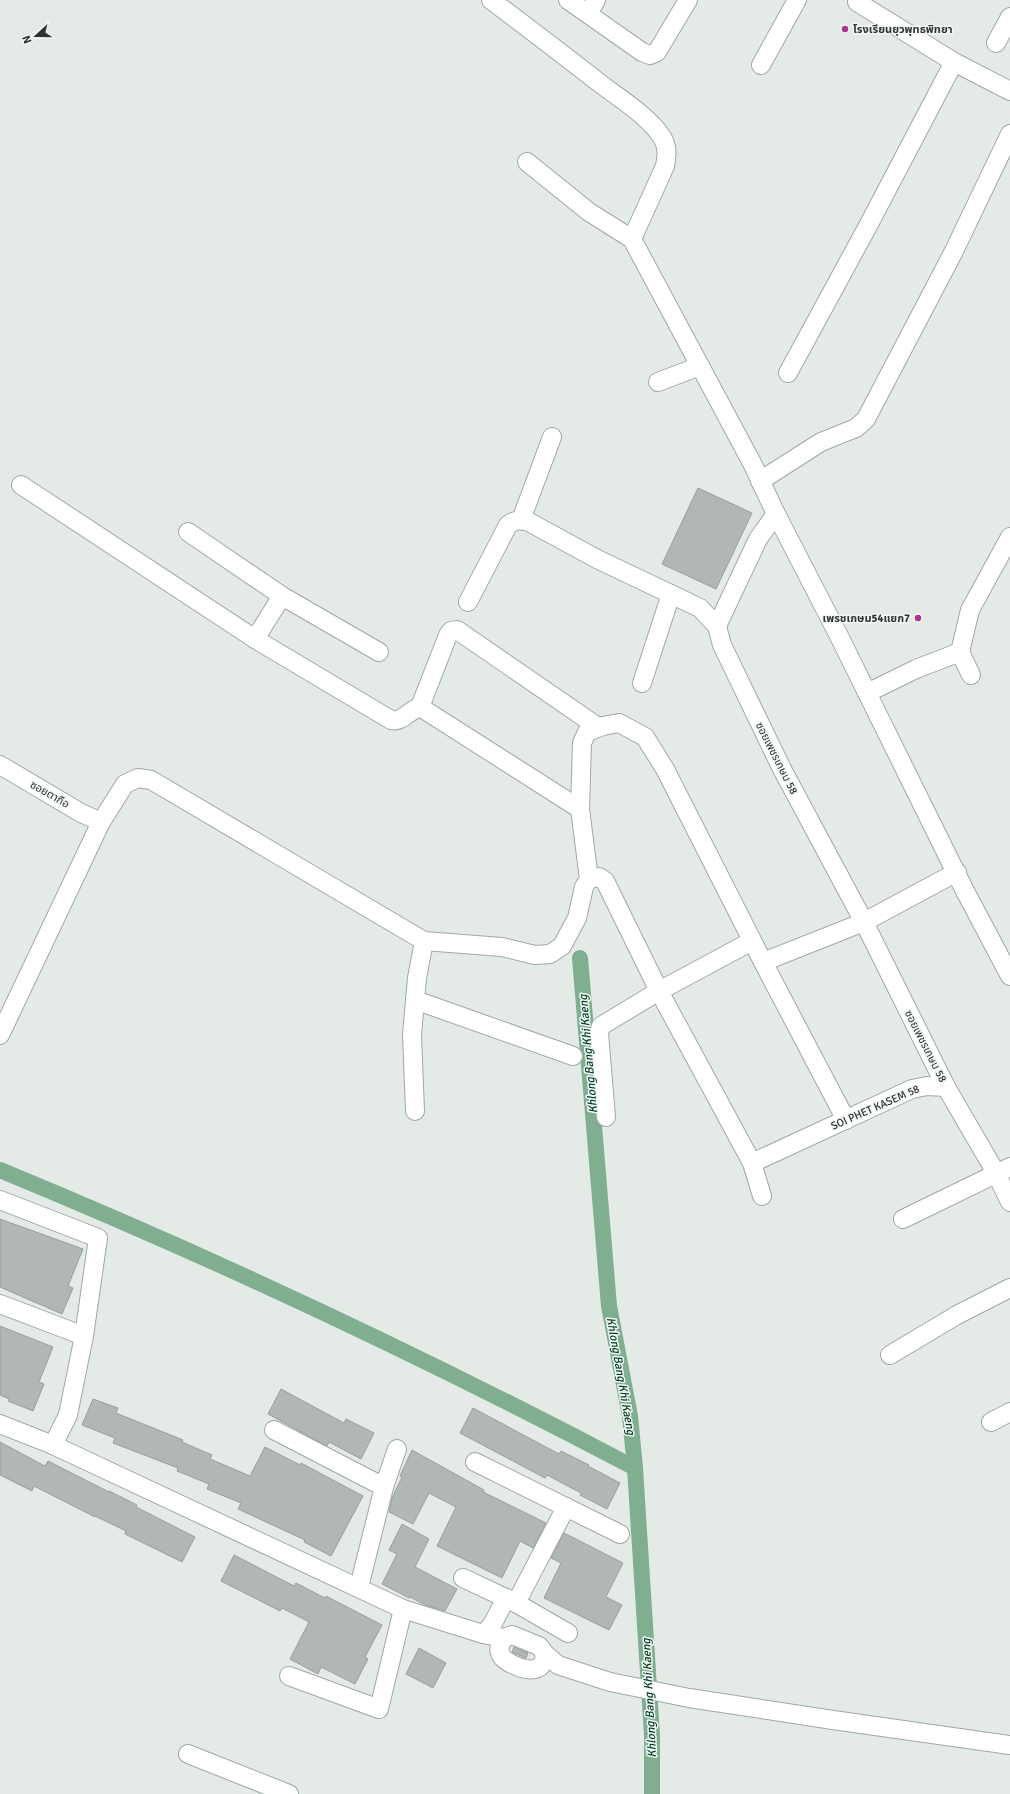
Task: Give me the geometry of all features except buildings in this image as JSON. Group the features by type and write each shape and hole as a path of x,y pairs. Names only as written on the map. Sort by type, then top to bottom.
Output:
{"street":[{"path":"491,0 632,108 656,129 662,138 666,145 667,155 665,166 632,239"},
{"path":"568,0 592,7 642,52 650,55 657,52 688,0"},
{"path":"761,65 797,0"},
{"path":"857,2 954,62 1010,91"},
{"path":"996,44 1010,16"},
{"path":"788,372 869,224 954,62"},
{"path":"760,481 821,442 856,428 866,419 954,251 1010,134"},
{"path":"527,162 589,212 632,239 752,463 776,514 957,872 964,889 1010,976"},
{"path":"658,382 700,366"},
{"path":"468,602 508,525 514,521 521,520 552,437"},
{"path":"21,485 255,639 391,720 396,721 413,709 420,707 580,809"},
{"path":"717,626 758,539 776,514"},
{"name":"ซอยเพชรเกษม 58","path":"521,520 529,522 597,559 700,608 717,626 722,645 782,769 864,922 946,1087"},
{"path":"188,532 282,596 378,652"},
{"path":"971,675 960,652 970,610 1010,537"},
{"path":"642,683 671,594"},
{"path":"255,639 282,596"},
{"path":"420,707 448,635 451,631 456,630 598,727"},
{"path":"867,693 916,669 960,652"},
{"path":"0,1035 101,822 125,784 138,778 151,780 424,940 502,947 535,955 550,954 562,946 577,918 584,887 589,879 580,809 582,742 587,732 598,727 619,723 645,737 665,769 762,962 846,1120"},
{"name":"ซอยตากือ","path":"0,765 81,813 101,822"},
{"path":"762,962 864,922 957,872"},
{"path":"589,879 599,877 605,881 659,992 752,1163 762,1196"},
{"path":"415,1111 412,1035 417,978 424,940"},
{"path":"606,1117 599,1033 601,1026 752,941"},
{"path":"416,1000 573,1056"},
{"name":"SOI PHET KASEM 58","path":"752,1163 912,1089 927,1086 946,1087"},
{"path":"946,1087 1003,1170 1010,1202"},
{"path":"903,1219 1003,1170"},
{"path":"0,1200 98,1238 84,1336 68,1415 53,1445"},
{"path":"890,1355 957,1315 1010,1288"},
{"path":"0,1304 84,1336"},
{"path":"991,1422 1010,1412"},
{"path":"0,1424 53,1445 359,1587 403,1609 494,1640 508,1636 517,1636 539,1646 541,1661"},
{"path":"274,1430 384,1487"},
{"path":"359,1587 384,1487 397,1449"},
{"path":"475,1462 620,1534"},
{"path":"541,1661 530,1670 507,1661 501,1655 494,1640 492,1625 511,1600 566,1507"},
{"path":"463,1578 511,1600 568,1633"},
{"path":"288,1676 379,1709 403,1609"},
{"path":"541,1661 610,1682 689,1698 1010,1745"},
{"path":"188,1754 289,1794"}],"waterway":[{"name":"Khlong Bang Khi Kaeng","path":"580,958 609,1306 630,1416 635,1468 652,1735 652,1794"},
{"path":"0,1170 161,1239 400,1349 635,1468"}],"place":[{"name":"โรงเรียนยุวพุทธพิทยา","path":"845,29"},
{"name":"เพรชเกษม54แยก7","path":"918,618"}]}
